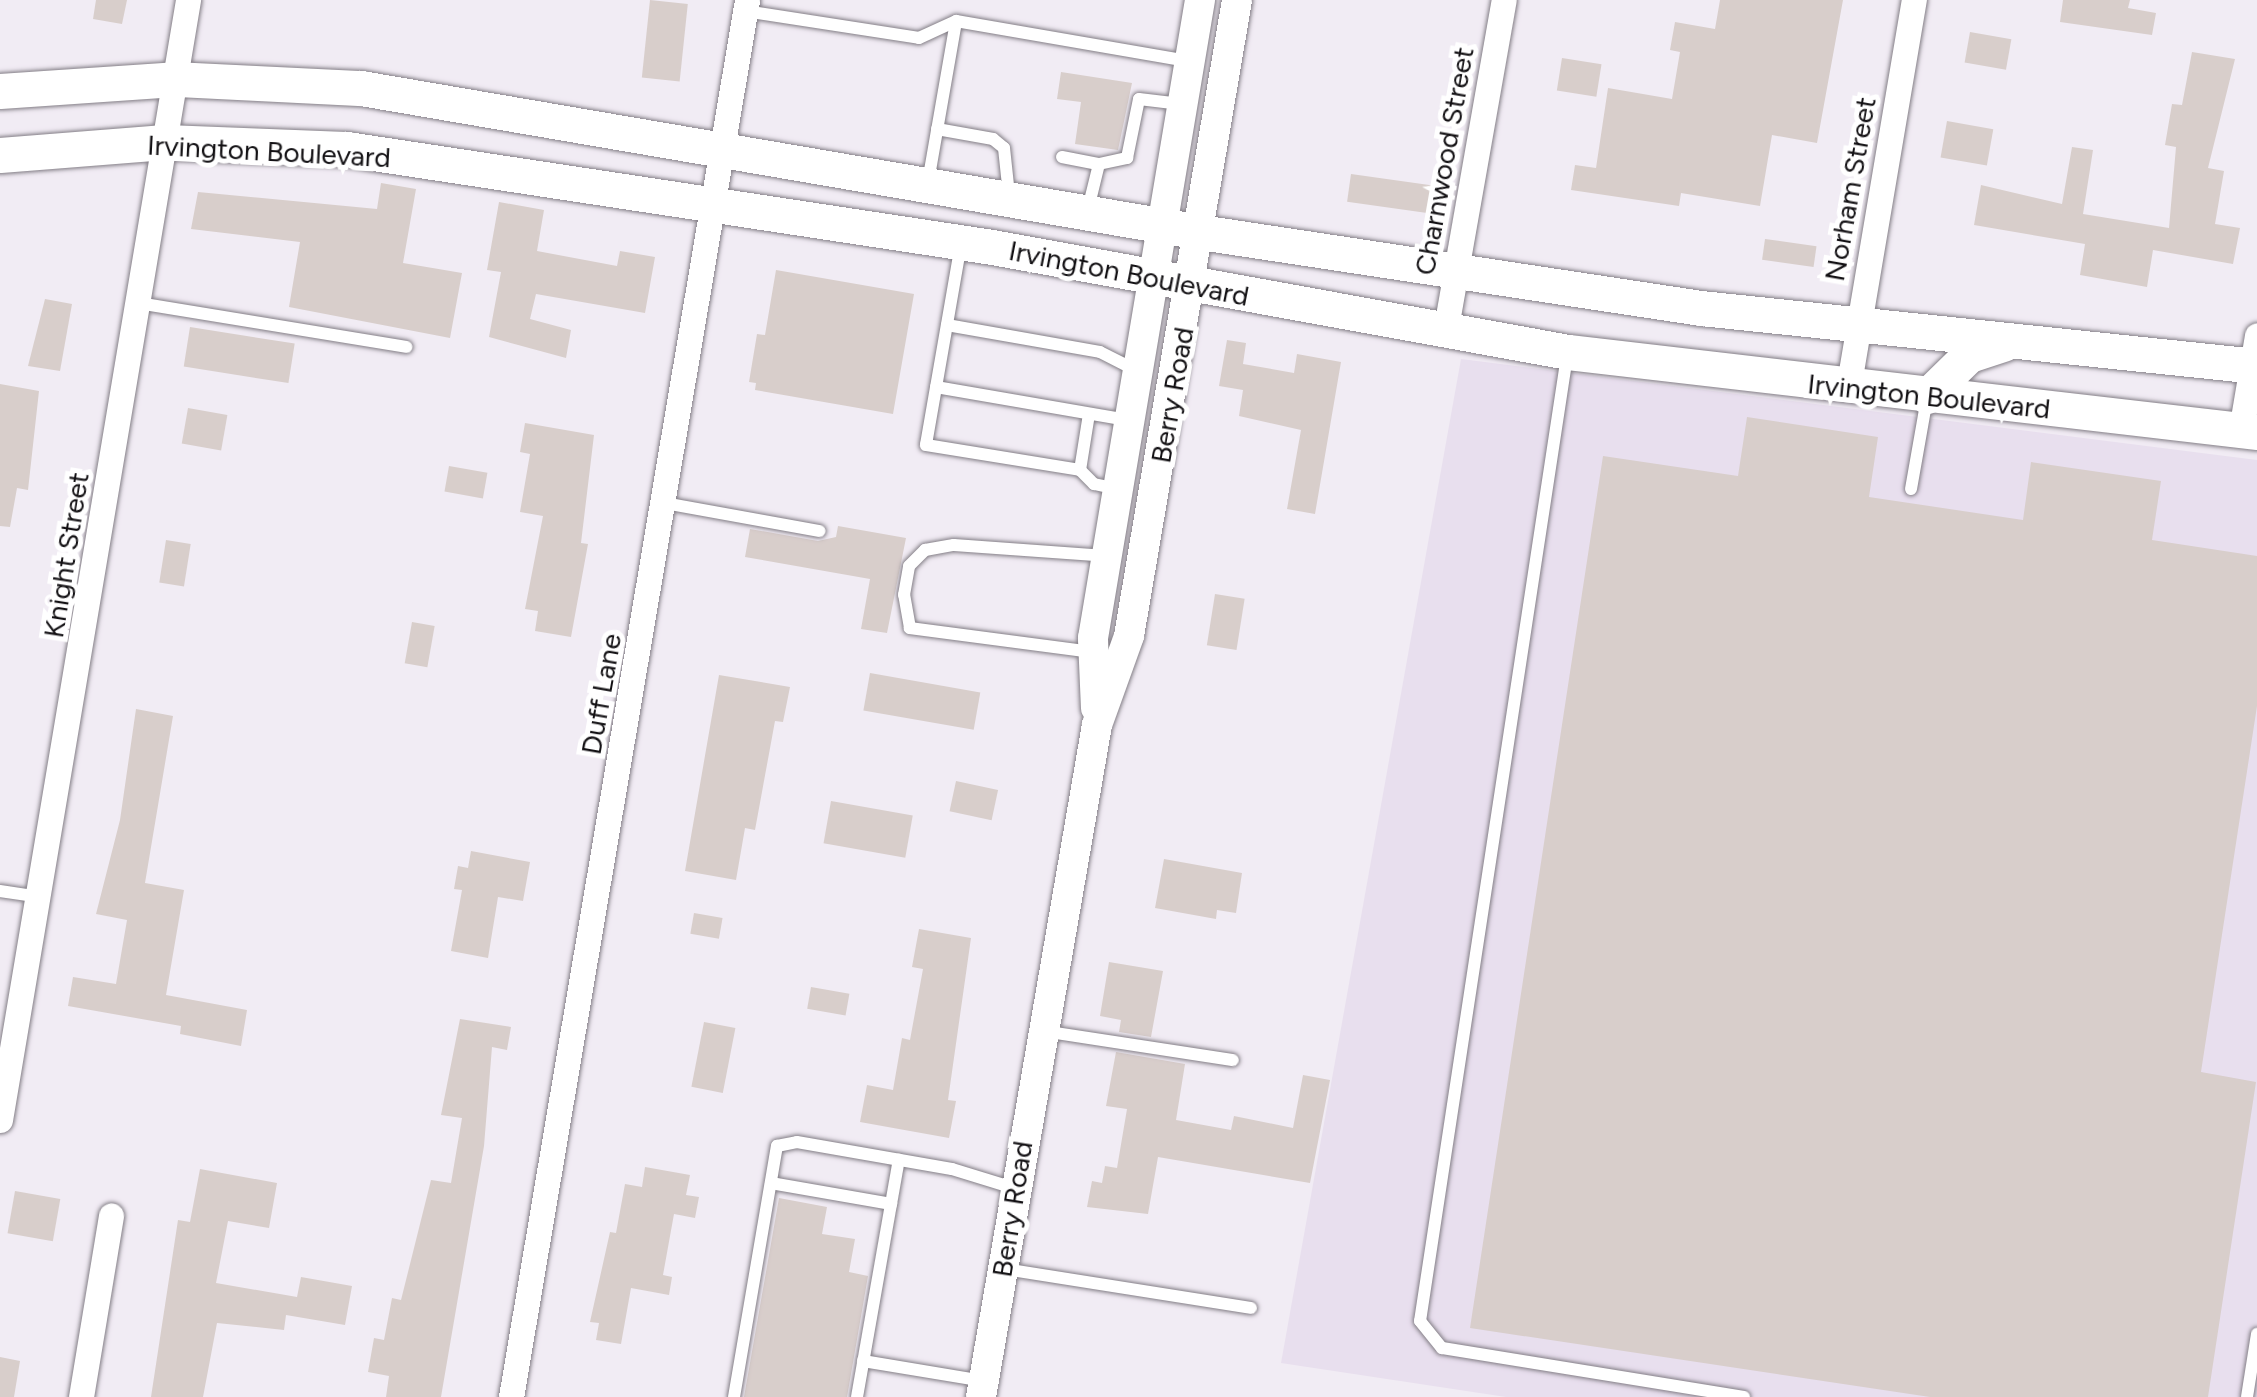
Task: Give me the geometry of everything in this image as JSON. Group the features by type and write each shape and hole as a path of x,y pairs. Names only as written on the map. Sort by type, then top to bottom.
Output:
{"main road":[{"name":"Irvington Boulevard","path":"0,92 174,79 360,88 928,182 1158,225 1454,271 1856,327 2255,356"},
{"name":"Irvington Boulevard","path":"0,155 164,142 346,149 962,242 1445,333 1568,352 1848,389 2249,431"},
{"path":"1928,396 1969,355 2014,341"}],"street":[{"name":"Knight Street","path":"0,1120 188,0"},
{"name":"Berry Road","path":"1097,725 1094,653 1106,556 1158,225 1200,0"},
{"name":"Berry Road","path":"982,1389 1040,1030 1097,725 1129,636 1192,285 1237,0"},
{"name":"Charnwood Street","path":"1445,333 1504,0"},
{"name":"Norham Street","path":"1848,389 1914,0"},
{"name":"Duff Lane","path":"512,1397 746,6"},
{"path":"2249,431 2255,356"},
{"path":"81,1397 111,1215"}],"lane":[{"path":"746,6 920,38 956,21 1188,60"},
{"path":"928,182 956,21"},
{"path":"1062,157 1099,164 1127,158 1139,99 1181,104"},
{"path":"937,129 992,139 1004,148 1009,198"},
{"path":"1088,212 1099,164"},
{"path":"962,242 926,444 1080,470 1094,484 1117,489"},
{"path":"138,303 406,347"},
{"path":"947,325 1100,352 1135,370"},
{"path":"1568,352 1420,1322 1442,1348 1744,1397"},
{"path":"936,387 1128,420"},
{"path":"1912,489 1928,396"},
{"path":"1080,470 1090,414"},
{"path":"664,503 820,531"},
{"path":"1094,653 910,628 904,595 909,566 925,550 954,545 1106,556"},
{"path":"0,890 40,897"},
{"path":"1040,1030 1233,1060"},
{"path":"734,1397 777,1146 797,1142 899,1160 1017,1189"},
{"path":"857,1397 899,1160"},
{"path":"771,1183 891,1204"},
{"path":"1003,1268 1251,1308"},
{"path":"2247,1397 2257,1334"},
{"path":"863,1361 982,1389"}],"shaded area":[{"path":"1461,359 2257,460 2257,1397 1506,1397 1281,1363"}],"building":[{"path":"96,0 127,0 122,24 93,19"},
{"path":"650,0 688,4 680,82 642,78"},
{"path":"1720,0 1843,0 1817,143 1772,135 1760,206 1681,193 1679,206 1571,190 1575,165 1596,168 1608,88 1672,99 1680,52 1670,50 1675,22 1715,29"},
{"path":"2063,0 2130,0 2128,8 2156,13 2152,35 2060,22"},
{"path":"1970,32 2011,39 2006,70 1965,63"},
{"path":"2192,52 2235,59 2208,168 2224,171 2215,224 2240,228 2233,264 2153,250 2147,287 2080,275 2085,244 1974,225 1981,185 2062,204 2072,147 2093,150 2083,214 2169,228 2176,147 2165,145 2172,104 2182,105"},
{"path":"1562,58 1602,64 1596,97 1557,91"},
{"path":"1061,72 1132,83 1118,150 1075,144 1081,102 1057,99"},
{"path":"1947,121 1993,129 1987,166 1941,157"},
{"path":"1351,174 1447,187 1443,215 1347,202"},
{"path":"381,183 416,189 403,263 462,273 450,338 289,307 300,242 191,229 198,192 377,209"},
{"path":"499,202 544,210 537,251 617,266 620,251 655,257 645,313 536,294 530,319 571,330 566,358 489,337 501,272 487,270"},
{"path":"1765,239 1816,246 1814,267 1762,260"},
{"path":"776,270 914,294 893,414 755,390 756,383 749,382 757,334 765,335"},
{"path":"45,299 72,304 60,371 28,366"},
{"path":"190,327 295,344 288,383 184,367"},
{"path":"1227,340 1246,343 1243,364 1294,373 1297,354 1341,362 1315,514 1287,509 1301,430 1239,416 1243,390 1219,386"},
{"path":"0,384 39,391 28,490 17,488 10,527 0,526"},
{"path":"188,408 227,415 221,450 182,443"},
{"path":"1747,417 1878,437 1869,497 2023,520 2031,462 2161,481 2152,540 2257,556 2257,706 2201,1072 2256,1082 2208,1397 1930,1397 1470,1328 1603,456 1738,476"},
{"path":"525,423 594,435 581,543 588,544 571,637 535,631 538,611 525,609 543,516 520,512 530,454 520,452"},
{"path":"449,466 487,473 483,498 444,492"},
{"path":"838,526 906,538 887,633 861,629 870,579 745,557 750,529 818,541 836,537"},
{"path":"166,540 191,544 184,586 159,582"},
{"path":"1215,594 1245,599 1236,650 1207,645"},
{"path":"412,622 435,626 427,667 405,663"},
{"path":"870,673 980,692 974,730 863,710"},
{"path":"719,675 790,687 783,722 775,721 755,830 745,828 736,880 685,871"},
{"path":"136,709 173,716 145,883 184,890 166,995 247,1010 241,1046 180,1034 181,1026 68,1006 73,977 116,984 127,920 96,914 120,820"},
{"path":"956,781 998,790 992,820 950,811"},
{"path":"831,801 913,815 905,858 824,843"},
{"path":"471,851 530,862 523,901 498,897 488,958 451,951 462,890 454,889 458,866 468,868"},
{"path":"1164,859 1242,873 1236,913 1217,910 1216,919 1155,908"},
{"path":"694,913 723,918 719,939 690,934"},
{"path":"919,929 971,938 948,1100 956,1101 949,1138 860,1122 867,1085 893,1090 902,1038 910,1040 923,969 912,967"},
{"path":"1109,962 1163,971 1151,1037 1119,1032 1121,1020 1100,1016"},
{"path":"811,987 849,994 846,1015 807,1009"},
{"path":"460,1019 511,1027 507,1050 492,1047 484,1146 441,1397 386,1397 389,1376 368,1372 374,1338 384,1340 392,1298 401,1300 431,1180 451,1183 462,1118 441,1115"},
{"path":"704,1022 735,1028 723,1093 691,1087"},
{"path":"1116,1052 1185,1064 1176,1120 1231,1130 1234,1116 1293,1128 1303,1075 1330,1080 1310,1183 1158,1157 1148,1214 1087,1207 1092,1181 1102,1183 1105,1166 1117,1168 1127,1109 1106,1106"},
{"path":"645,1167 690,1175 686,1195 699,1197 695,1218 674,1214 663,1275 672,1277 669,1295 631,1288 621,1344 596,1340 599,1323 590,1322 610,1232 616,1233 625,1184 642,1187"},
{"path":"200,1169 277,1183 269,1228 228,1221 216,1283 297,1297 301,1277 352,1286 345,1325 286,1315 284,1330 217,1323 203,1397 151,1397 178,1220 190,1222"},
{"path":"15,1191 60,1199 53,1241 8,1233"},
{"path":"779,1198 827,1207 822,1234 855,1239 849,1272 868,1276 847,1397 744,1397"},
{"path":"0,1357 20,1361 14,1397 0,1397"}]}
